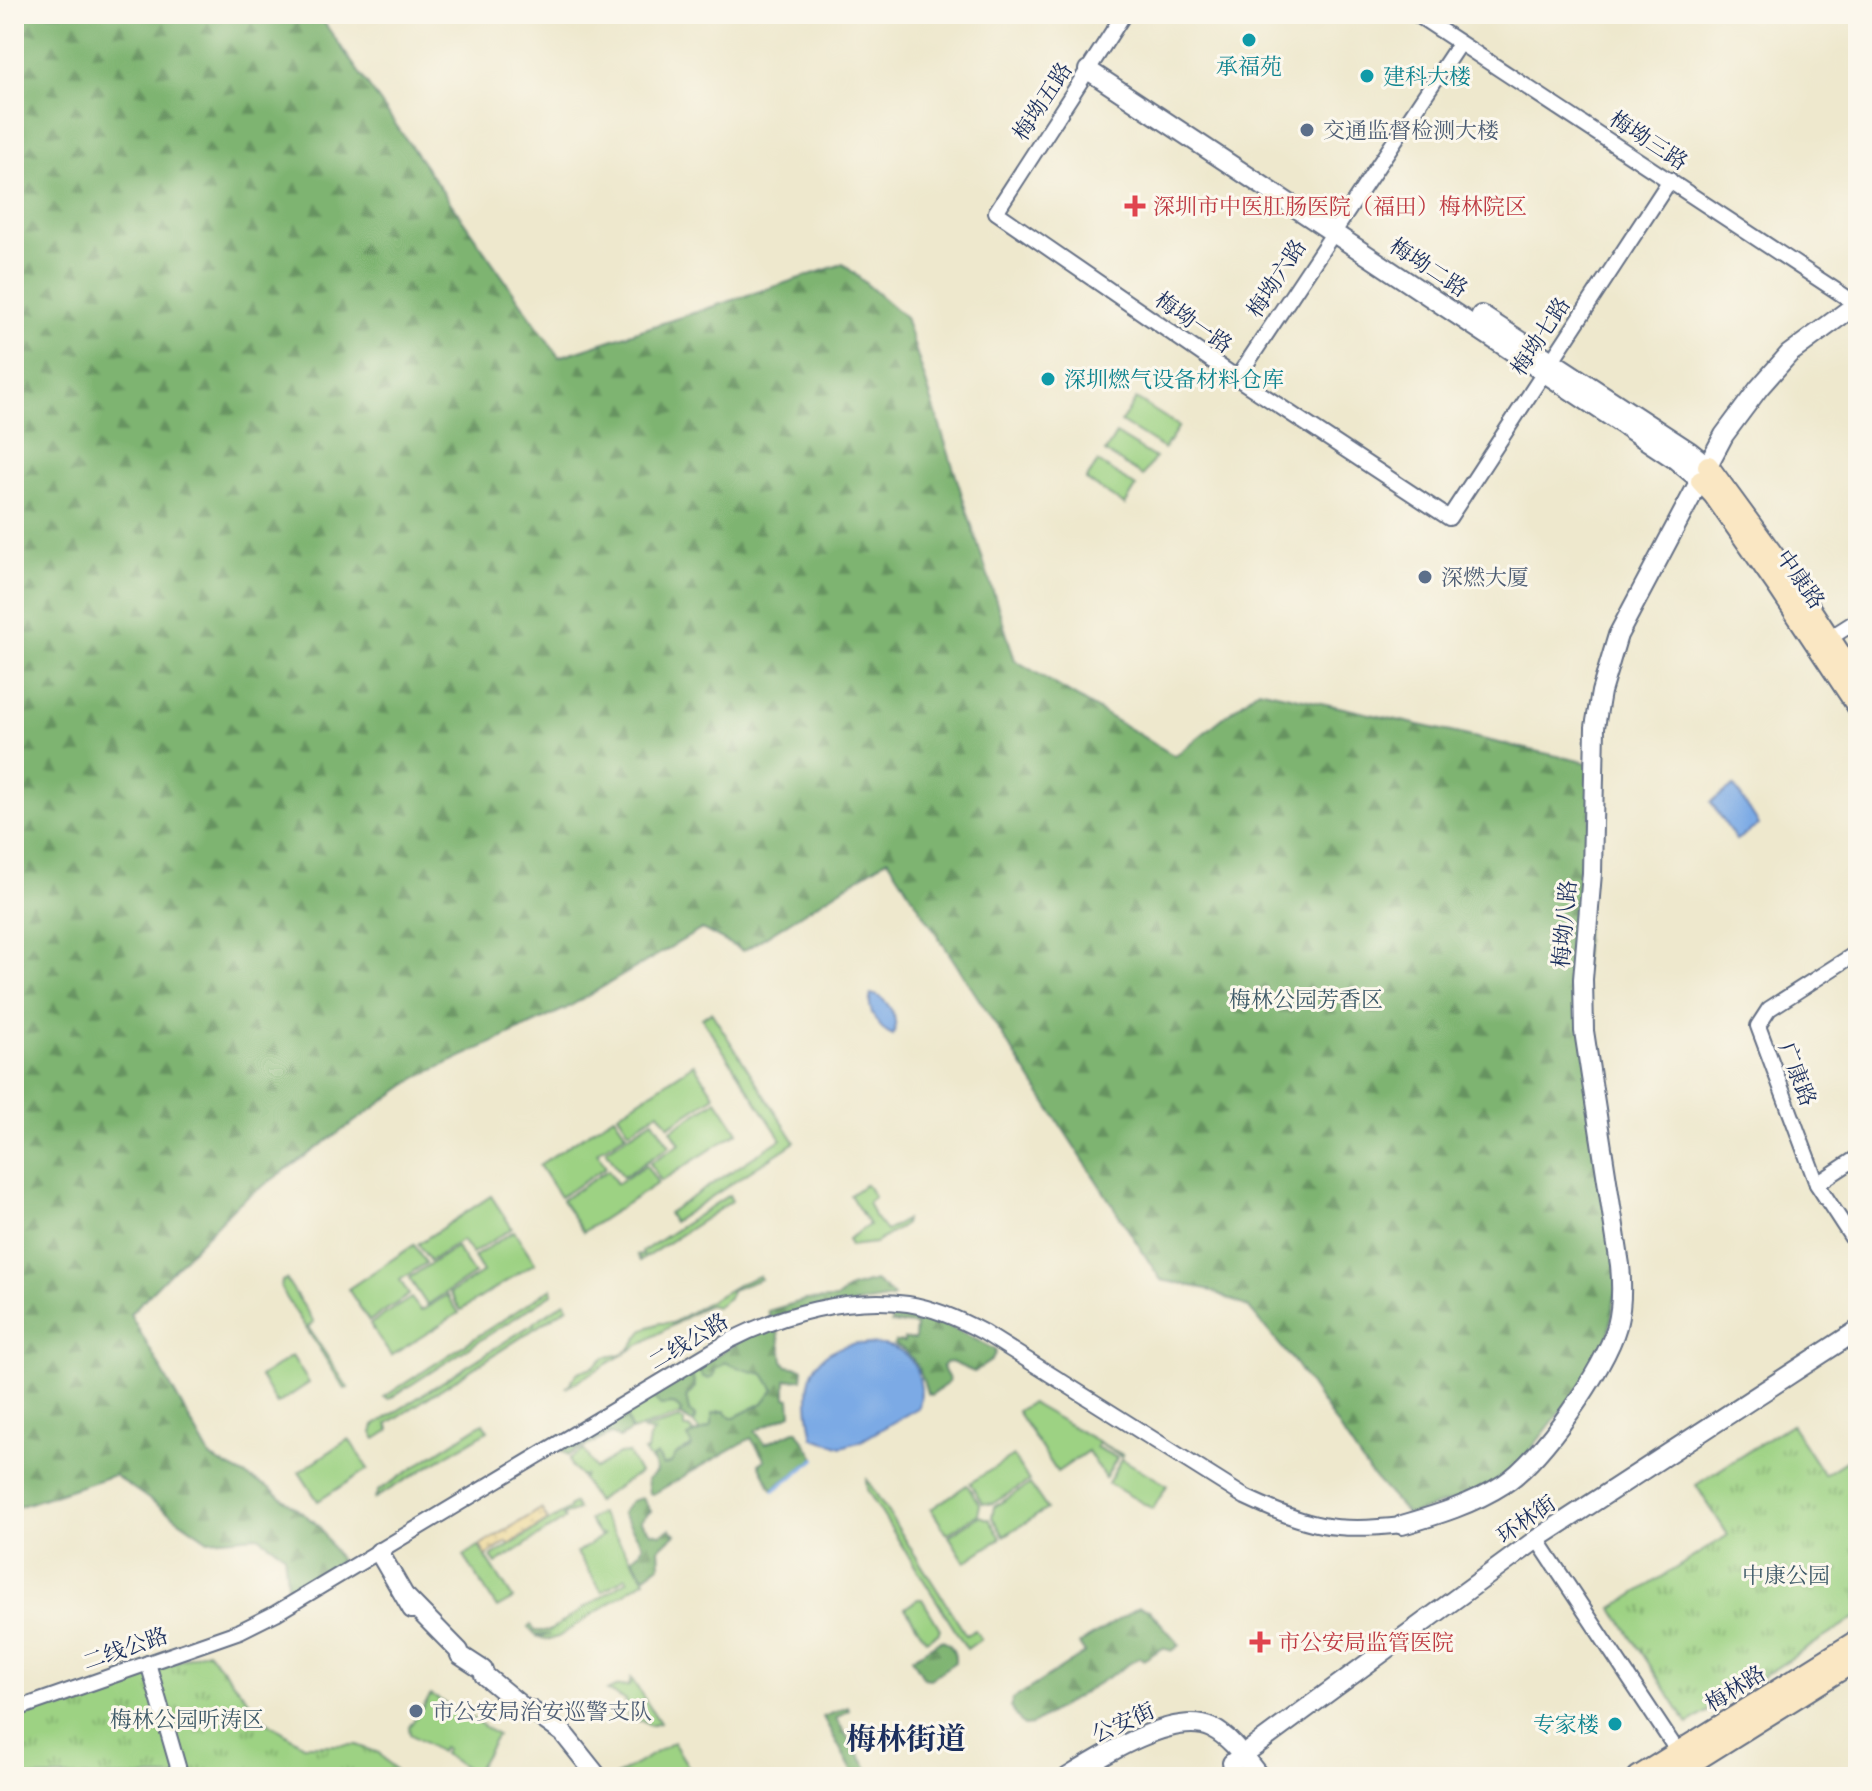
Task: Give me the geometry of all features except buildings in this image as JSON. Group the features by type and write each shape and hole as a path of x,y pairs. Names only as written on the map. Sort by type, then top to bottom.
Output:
{"main road":[{"name":"中康路","path":"1704,474 1714,495 1824,642 1858,681"},
{"name":"中康路","path":"1824,642 1858,707"},
{"name":"梅林路","path":"1638,1777 1858,1640"},
{"name":"梅林路","path":"1669,1777 1858,1659"}],"street":[{"name":"梅坳五路","path":"996,212 1124,14"},
{"name":"梅坳三路","path":"1416,14 1857,304"},
{"name":"梅坳六路","path":"1237,378 1459,44"},
{"name":"梅坳二路","path":"1091,65 1547,366 1676,460 1704,474"},
{"name":"梅坳七路","path":"1449,518 1670,180"},
{"name":"梅坳一路","path":"996,212 1237,378 1449,518"},
{"name":"梅坳八路","path":"1402,1525 1453,1510 1504,1484 1524,1468 1568,1413 1606,1353 1618,1323 1622,1291 1620,1265 1584,1031 1583,996 1592,873 1595,727 1601,692 1618,635 1719,442 1771,373 1823,327 1857,304"},
{"path":"1824,642 1858,620"},
{"name":"广康路","path":"1858,952 1769,1009 1758,1026 1817,1184 1858,1247"},
{"path":"1817,1184 1858,1157"},
{"name":"二线公路","path":"14,1710 240,1631 264,1619 754,1328 806,1312 887,1302 937,1311 973,1326 1245,1497 1305,1522 1341,1529 1402,1525"},
{"name":"环林街","path":"1240,1765 1537,1539 1858,1330"},
{"path":"1537,1539 1678,1752"},
{"path":"379,1552 407,1598 460,1655 471,1665 479,1667 484,1675 525,1709 563,1733 598,1777"},
{"path":"148,1663 181,1777"},
{"name":"公安街","path":"1068,1777 1126,1744 1170,1727 1202,1725 1240,1765"},
{"path":"553,1728 590,1777"},
{"path":"1240,1765 1260,1777"}],"green space":[{"name":"梅林公园芳香区","path":"14,14 318,14 559,357 843,264 905,317 1015,660 1175,756 1259,689 1593,764 1583,979 1620,1265 1606,1353 1504,1484 1408,1515 1368,1471 1295,1363 1248,1307 1207,1289 1161,1280 888,859 743,951 702,929 565,1009 418,1077 236,1205 130,1314 211,1458 268,1487 319,1526 340,1561 288,1593 284,1554 258,1536 208,1540 114,1475 14,1508"},
{"path":"1136,399 1179,426 1164,449 1121,422"},
{"path":"1116,434 1155,458 1143,476 1105,452"},
{"path":"1098,462 1136,487 1125,505 1086,480"},
{"path":"711,1012 795,1142 673,1222 668,1213 781,1139 702,1018"},
{"path":"694,1064 715,1096 669,1126 659,1112 629,1131 618,1114"},
{"path":"717,1100 738,1132 661,1181 650,1163 680,1144 671,1130"},
{"path":"614,1116 626,1134 597,1152 606,1167 560,1197 539,1165"},
{"path":"653,1120 670,1146 623,1177 606,1150"},
{"path":"646,1165 658,1183 583,1232 562,1200 608,1170 617,1184"},
{"path":"866,1184 874,1197 868,1202 886,1231 905,1220 904,1225 875,1243 850,1246 848,1239 869,1225 850,1195"},
{"path":"729,1195 732,1201 640,1261 637,1255 643,1256 642,1252"},
{"path":"491,1196 512,1228 472,1254 462,1240 430,1261 418,1244"},
{"path":"514,1231 535,1263 461,1310 450,1293 483,1272 474,1257"},
{"path":"414,1245 426,1263 400,1280 409,1295 369,1321 348,1289"},
{"path":"456,1247 474,1274 427,1305 409,1278"},
{"path":"759,1276 761,1279 731,1290 729,1298 716,1307 709,1305 702,1308 566,1388 578,1372 593,1367 605,1357 620,1355 630,1349 644,1329 660,1323 672,1323 739,1284"},
{"path":"286,1279 314,1322 308,1327 348,1388 345,1389 281,1289 282,1281"},
{"path":"875,1281 894,1296 770,1318 768,1311 805,1300 836,1299 850,1288"},
{"path":"552,1288 552,1294 389,1399 384,1397"},
{"path":"447,1295 459,1313 391,1356 370,1324 411,1298 421,1311"},
{"path":"565,1302 568,1307 387,1424 390,1430 376,1439 372,1433 374,1426 534,1325"},
{"path":"892,1314 946,1326 996,1351 992,1360 974,1372 951,1362 945,1363 942,1367 948,1383 931,1395 927,1393 912,1358 894,1345 895,1342 904,1342 904,1339 915,1339 916,1325 891,1323"},
{"path":"777,1326 783,1360 787,1366 803,1368 802,1379 786,1380 786,1398 790,1399 791,1414 755,1431 765,1444 797,1430 815,1458 772,1489 759,1464 765,1460 751,1438 653,1494 649,1493 647,1480 656,1472 652,1458 657,1455 663,1466 671,1463 677,1454 692,1447 688,1437 712,1426 712,1413 725,1411 735,1417 763,1403 774,1390 764,1374 725,1362 715,1369 714,1376 709,1379 703,1377 697,1367 757,1331"},
{"path":"292,1356 309,1383 277,1404 260,1377"},
{"path":"725,1362 765,1374 774,1390 763,1403 735,1417 718,1411 712,1426 700,1432 694,1424 695,1416 689,1411 686,1397 695,1387 691,1371 697,1367 715,1369"},
{"path":"691,1371 695,1387 686,1397 689,1411 695,1416 694,1424 681,1415 674,1404 660,1405 652,1395"},
{"path":"652,1395 674,1404 681,1415 631,1431 625,1411"},
{"path":"1031,1403 1122,1457 1098,1443 1096,1447 1117,1458 1105,1478 1088,1451 1057,1472 1017,1411"},
{"path":"625,1411 631,1431 619,1438 611,1434 568,1455 560,1450"},
{"path":"680,1419 684,1421 684,1428 694,1433 689,1437 693,1446 677,1454 671,1463 663,1466 659,1457 652,1459 653,1464 644,1451 647,1451 649,1438 654,1432 642,1430"},
{"path":"483,1423 488,1431 375,1498 378,1491"},
{"name":"中康公园","path":"1791,1424 1824,1475 1858,1453 1858,1616 1688,1724 1613,1608 1728,1535 1696,1485"},
{"path":"349,1439 368,1469 318,1501 299,1472"},
{"path":"584,1450 595,1469 619,1454 628,1453 639,1473 596,1501 582,1479 585,1475 581,1477 569,1459"},
{"path":"1013,1456 1029,1481 992,1504 982,1503 970,1483"},
{"path":"1122,1459 1167,1485 1153,1509 1108,1483"},
{"path":"866,1478 966,1635 975,1630 981,1639 967,1649 867,1490"},
{"path":"1030,1484 1047,1509 1004,1536 992,1517 994,1507"},
{"path":"967,1485 980,1505 978,1514 947,1534 931,1509"},
{"path":"642,1498 651,1511 640,1521 651,1532 661,1534 670,1529 676,1534 659,1548 660,1565 644,1577 632,1558 643,1545 622,1513 631,1501"},
{"path":"574,1503 578,1510 563,1515 565,1519 496,1564 491,1557 569,1509"},
{"path":"600,1513 645,1580 558,1637 548,1640 536,1636 550,1635 535,1634 528,1628 531,1625 535,1631 549,1631 628,1580 626,1577 602,1592 577,1553 603,1535 598,1534 589,1520"},
{"path":"979,1516 989,1519 1001,1538 965,1562 949,1536"},
{"path":"479,1546 513,1599 497,1608 464,1556"},
{"path":"922,1599 940,1629 926,1640 905,1608"},
{"path":"1139,1607 1149,1610 1180,1645 1172,1651 1163,1648 1143,1660 1140,1657 1032,1725 1024,1726 1010,1707 1013,1699 1085,1653 1079,1644"},
{"path":"941,1640 952,1648 955,1662 930,1679 924,1678 912,1658"},
{"name":"梅林公园听涛区","path":"207,1651 266,1721 303,1745 357,1745 379,1753 401,1777 14,1777 14,1718"},
{"path":"631,1678 660,1723 650,1726 644,1721 628,1721 626,1700 607,1691 629,1686"},
{"path":"431,1695 463,1713 460,1718 463,1720 467,1715 497,1735 476,1771 443,1754 446,1749 443,1747 440,1752 410,1734 409,1727"},
{"path":"848,1707 849,1710 836,1719 869,1770 855,1776 823,1717"},
{"path":"673,1742 695,1777 615,1777"}],"sand":[{"path":"541,1509 548,1520 486,1556 480,1546"}],"water":[{"path":"1734,786 1759,825 1736,840 1711,802"},
{"path":"871,994 883,999 891,1010 895,1022 893,1035 874,1018 870,1006"},
{"path":"857,1343 888,1346 906,1355 916,1370 921,1398 919,1407 861,1441 842,1447 813,1438 808,1391 816,1365 825,1355"}],"waterway":[{"path":"774,1490 815,1459"}],"place":[{"name":"承福苑","path":"1249,40"},
{"name":"建科大楼","path":"1367,76"},
{"name":"交通监督检测大楼","path":"1307,130"},
{"name":"深圳市中医肛肠医院（福田）梅林院区","path":"1135,206"},
{"name":"深圳燃气设备材料仓库","path":"1048,379"},
{"name":"深燃大厦","path":"1425,577"},
{"name":"市公安局监管医院","path":"1260,1642"},
{"name":"市公安局治安巡警支队","path":"416,1711"},
{"name":"专家楼","path":"1615,1724"}],"district":[{"name":"梅林街道","path":"906,1739"}]}
